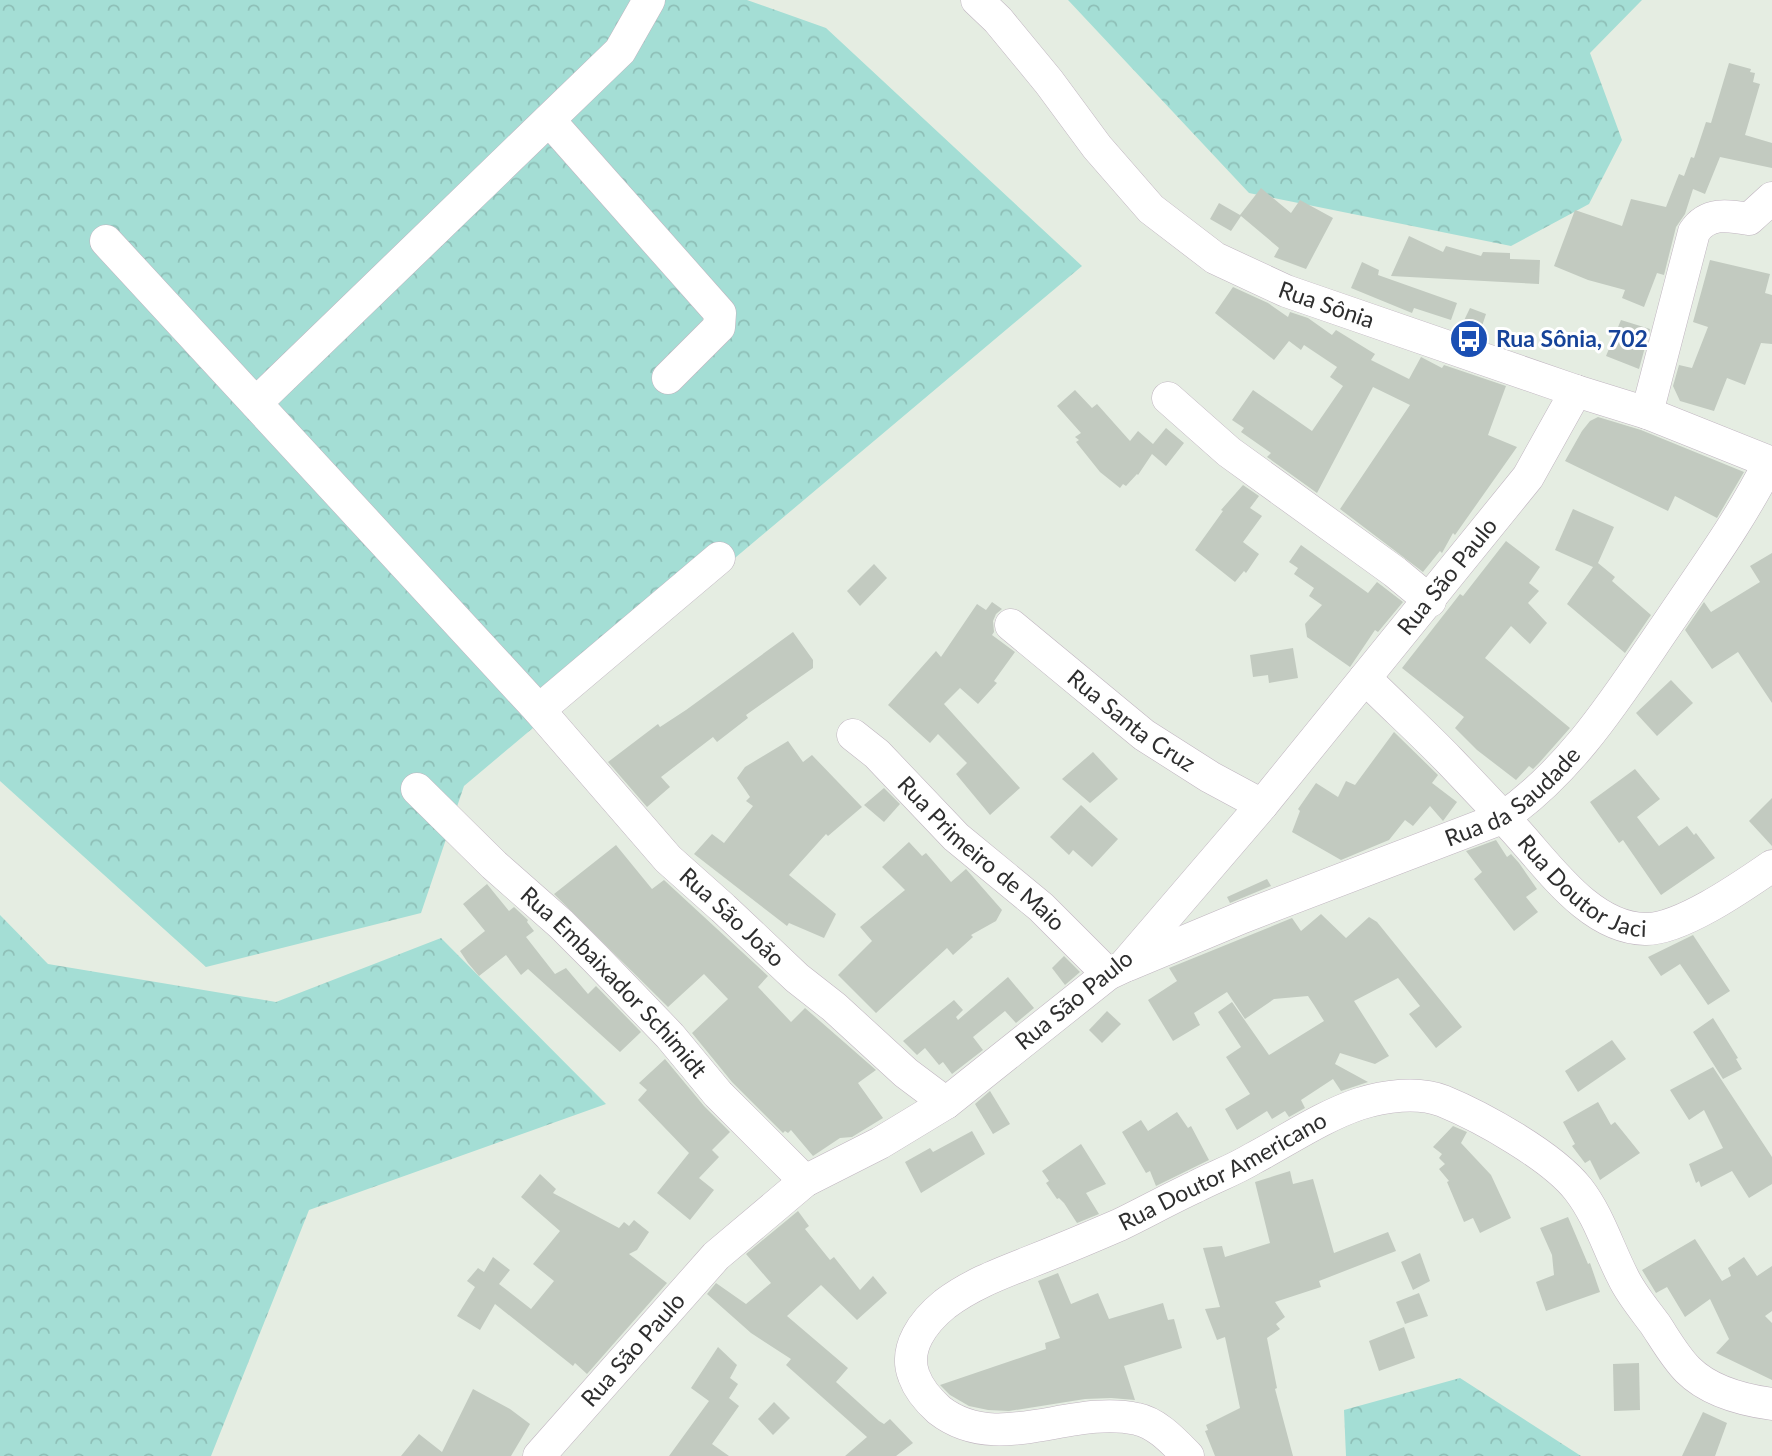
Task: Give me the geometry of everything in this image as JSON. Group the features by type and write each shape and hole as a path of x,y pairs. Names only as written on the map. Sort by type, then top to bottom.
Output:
{"street":[{"path":"256,403 620,51 649,0"},
{"name":"Rua Sônia","path":"977,0 998,20 1049,82 1097,147 1151,209 1214,258 1286,291 1647,413 1771,463"},
{"path":"549,120 720,313 719,327 668,378"},
{"path":"1647,413 1694,232 1700,223 1708,218 1727,216 1761,225 1772,198"},
{"name":"Rua São João","path":"106,241 539,710 668,859 797,978 872,1040 905,1073 946,1103"},
{"name":"Rua São Paulo","path":"539,1456 716,1256 806,1181 880,1143 946,1103 1116,971 1262,806 1430,601 1466,551 1528,477 1576,391"},
{"path":"1168,398 1229,452 1395,572 1430,601"},
{"name":"Rua da Saudade","path":"1116,971 1243,917 1502,818 1531,798 1597,724 1640,666 1735,526 1771,463"},
{"path":"539,710 719,558"},
{"name":"Rua Santa Cruz","path":"1011,625 1144,735 1262,806"},
{"name":"Rua Doutor Jaci","path":"1365,678 1446,757 1569,890 1596,911 1626,928 1648,929 1677,922 1772,866"},
{"name":"Rua Primeiro de Maio","path":"853,735 877,754 956,837 1116,971"},
{"name":"Rua Embaixador Schimidt","path":"417,789 595,958 670,1037 718,1094 806,1181"},
{"name":"Rua Doutor Americano","path":"1188,1456 1159,1430 1139,1419 1112,1417 1078,1420 1002,1433 976,1431 965,1427 945,1415 923,1394 911,1365 915,1340 925,1322 977,1283 1119,1224 1251,1160 1337,1112 1370,1101 1413,1096 1438,1098 1464,1110 1550,1161 1576,1186 1587,1202 1627,1284 1689,1370 1706,1383 1727,1393 1772,1404"}],"green space":[{"path":"0,0 747,0 826,28 1082,266 464,786 421,913 206,967 0,781"},
{"path":"1068,0 1642,0 1590,53 1622,140 1589,204 1511,246 1249,193"},
{"path":"0,915 48,964 276,1002 441,938 606,1104 309,1210 211,1456 0,1456"},
{"path":"1460,1378 1581,1456 1346,1456 1344,1410"}],"building":[{"path":"1729,63 1751,69 1750,72 1755,73 1753,82 1760,84 1745,135 1772,143 1772,168 1720,157 1705,194 1693,189 1685,214 1676,227 1664,275 1657,273 1644,307 1622,298 1625,290 1588,280 1554,266 1575,210 1622,226 1631,199 1666,207 1679,174 1684,176 1691,157 1694,158 1706,122 1711,123"},
{"path":"1261,188 1291,213 1300,200 1333,218 1306,269 1274,257 1279,248 1241,216 1231,231 1210,219 1219,203 1240,215"},
{"path":"1409,236 1443,252 1446,246 1481,256 1483,252 1510,253 1510,259 1540,260 1539,284 1391,276"},
{"path":"1710,260 1770,274 1765,293 1772,295 1772,344 1761,343 1745,385 1727,378 1714,411 1680,401 1673,386 1679,365 1692,368 1708,327 1693,322"},
{"path":"1362,262 1379,270 1378,275 1457,303 1451,320 1414,308 1412,313 1351,288"},
{"path":"1233,287 1268,303 1288,317 1290,312 1308,318 1332,335 1336,330 1375,354 1371,360 1409,379 1421,357 1442,368 1444,365 1506,386 1488,435 1517,447 1455,535 1453,533 1442,553 1440,551 1423,572 1340,509 1410,405 1373,387 1317,493 1267,457 1271,453 1241,432 1244,428 1232,420 1253,390 1312,431 1343,386 1330,377 1337,367 1304,345 1301,350 1289,341 1274,360 1215,313"},
{"path":"1470,308 1486,314 1478,338 1459,331"},
{"path":"1621,320 1650,329 1639,369 1606,356"},
{"path":"1075,390 1092,408 1097,404 1130,441 1138,431 1153,444 1166,428 1184,443 1166,466 1152,454 1138,475 1120,488 1100,472 1076,442 1079,440 1075,437 1081,433 1057,406"},
{"path":"1598,417 1641,430 1744,472 1717,518 1675,496 1668,511 1565,461 1582,431 1590,421"},
{"path":"1243,485 1259,496 1250,508 1262,516 1243,542 1259,554 1246,573 1244,571 1235,582 1195,550 1223,511 1221,510"},
{"path":"1573,509 1614,527 1598,563 1615,577 1612,581 1651,615 1625,653 1567,604 1593,567 1555,550"},
{"path":"1506,541 1540,567 1529,583 1539,591 1528,603 1547,623 1530,644 1511,626 1485,658 1570,728 1533,769 1529,766 1516,780 1477,750 1455,728 1464,717 1402,668"},
{"path":"1301,545 1368,593 1377,582 1403,602 1378,632 1375,630 1350,667 1307,637 1305,624 1322,605 1309,596 1314,588 1294,574 1298,568 1289,562"},
{"path":"1772,553 1772,703 1738,652 1712,669 1685,630 1704,602 1711,612 1760,582 1750,566"},
{"path":"874,564 887,578 860,606 847,591"},
{"path":"992,602 1002,609 993,621 992,635 1015,652 994,681 997,683 978,704 960,688 944,704 1020,788 990,815 956,774 967,763 938,734 930,743 888,705 936,651 941,657 977,604 986,610"},
{"path":"793,632 813,660 813,668 746,715 748,718 717,742 713,737 661,777 670,787 647,807 608,762 658,724 660,727 686,710"},
{"path":"1293,648 1298,678 1269,683 1268,675 1253,677 1250,655"},
{"path":"1671,680 1693,703 1657,736 1636,713"},
{"path":"1394,732 1438,775 1432,783 1457,802 1443,821 1430,806 1413,826 1405,820 1389,840 1341,860 1292,832 1300,811 1298,809 1316,783 1338,797 1346,781 1355,785"},
{"path":"788,741 803,762 812,755 862,807 828,836 826,834 789,875 836,914 824,938 789,923 787,926 694,854 712,834 724,843 753,806 746,801 750,797 737,778 745,767"},
{"path":"1093,752 1118,779 1090,803 1062,779"},
{"path":"1635,769 1660,799 1637,817 1659,846 1687,826 1694,835 1696,833 1715,858 1661,895 1623,840 1619,843 1590,802"},
{"path":"884,788 900,804 884,822 864,805"},
{"path":"1772,798 1772,846 1749,821"},
{"path":"1081,805 1118,839 1092,867 1073,850 1069,855 1050,837"},
{"path":"1496,840 1507,857 1511,854 1519,863 1537,889 1526,897 1538,912 1514,931 1474,879 1482,872 1466,851"},
{"path":"909,842 922,856 926,853 951,882 966,869 1002,910 996,921 971,935 973,937 953,955 947,948 876,1013 838,975 872,941 860,927 905,890 882,867"},
{"path":"616,845 652,889 664,880 768,976 758,987 791,1022 805,1008 876,1070 858,1083 883,1118 852,1137 840,1138 813,1156 791,1130 783,1133 732,1082 692,1033 728,999 704,974 668,1007 554,894"},
{"path":"1267,879 1271,886 1230,903 1227,897"},
{"path":"487,884 509,911 514,907 528,920 534,931 526,937 555,974 566,968 588,994 596,986 641,1032 620,1052 528,969 521,975 506,955 479,976 468,963 460,951 485,931 463,904"},
{"path":"1321,914 1346,938 1369,917 1377,922 1462,1027 1436,1048 1409,1014 1420,1006 1398,978 1354,1001 1389,1056 1375,1064 1340,1053 1335,1064 1368,1082 1341,1091 1333,1079 1301,1100 1305,1108 1289,1117 1285,1111 1272,1119 1267,1111 1237,1130 1225,1109 1250,1094 1226,1057 1241,1047 1218,1012 1232,1002 1269,1055 1324,1021 1308,996 1274,999 1245,1019 1227,992 1194,1013 1200,1025 1173,1041 1148,1000 1177,981 1169,968 1292,918 1301,931"},
{"path":"1693,935 1730,991 1708,1005 1680,964 1661,976 1648,957"},
{"path":"1064,956 1080,972 1065,985 1052,968"},
{"path":"1008,977 1034,1008 1016,1023 1005,1011 973,1037 983,1050 952,1074 943,1062 939,1065 925,1048 917,1055 903,1041 954,1000 963,1010 956,1017 958,1020"},
{"path":"1107,1011 1121,1024 1102,1043 1089,1030"},
{"path":"1713,1018 1742,1069 1723,1079 1693,1032"},
{"path":"1612,1040 1626,1059 1578,1092 1565,1071"},
{"path":"665,1059 704,1106 730,1132 712,1150 719,1157 699,1178 714,1190 690,1220 657,1193 689,1153 638,1100 647,1090 639,1083"},
{"path":"1713,1067 1772,1157 1772,1184 1749,1198 1732,1171 1701,1187 1699,1181 1696,1183 1689,1164 1723,1148 1704,1110 1689,1120 1670,1090"},
{"path":"990,1091 1010,1124 993,1134 975,1104"},
{"path":"1598,1102 1611,1125 1615,1122 1640,1153 1600,1180 1590,1160 1585,1163 1572,1146 1575,1144 1563,1122"},
{"path":"1177,1112 1188,1128 1191,1126 1209,1160 1156,1186 1150,1171 1146,1173 1122,1132 1141,1120 1148,1131"},
{"path":"1453,1126 1467,1132 1461,1143 1491,1175 1511,1218 1480,1233 1473,1218 1464,1222 1447,1182 1449,1181 1439,1169 1445,1164 1439,1158 1442,1154 1433,1147"},
{"path":"972,1131 985,1154 921,1193 905,1162 930,1148 933,1152"},
{"path":"1081,1144 1106,1184 1086,1193 1099,1214 1077,1223 1046,1183 1049,1181 1042,1171"},
{"path":"1290,1171 1293,1184 1313,1179 1334,1253 1388,1232 1396,1251 1319,1281 1321,1287 1275,1302 1285,1317 1276,1324 1280,1329 1267,1338 1277,1388 1275,1389 1293,1456 1215,1456 1205,1431 1208,1430 1206,1425 1240,1408 1225,1337 1217,1340 1205,1309 1220,1307 1203,1248 1222,1246 1225,1257 1270,1243 1255,1182"},
{"path":"540,1174 556,1189 553,1193 619,1228 624,1222 629,1226 634,1220 649,1232 637,1250 629,1254 667,1283 587,1374 575,1363 573,1366 495,1304 480,1330 457,1316 475,1287 467,1281 478,1268 484,1272 493,1257 510,1270 499,1284 531,1309 554,1281 533,1264 560,1231 521,1197"},
{"path":"798,1211 809,1226 805,1229 830,1260 834,1257 860,1290 873,1276 887,1293 857,1320 821,1285 787,1316 848,1368 836,1382 879,1421 884,1424 890,1419 913,1443 896,1456 845,1456 867,1437 786,1365 791,1359 751,1333 707,1294 716,1283 746,1304 771,1283 746,1254"},
{"path":"1568,1217 1588,1264 1590,1263 1600,1292 1546,1311 1536,1282 1554,1275 1552,1255 1540,1228"},
{"path":"1695,1239 1722,1281 1731,1276 1728,1268 1744,1257 1757,1276 1772,1266 1772,1311 1765,1316 1772,1323 1772,1380 1716,1353 1729,1339 1710,1299 1685,1317 1667,1287 1656,1293 1642,1270"},
{"path":"1420,1253 1430,1281 1413,1290 1401,1262"},
{"path":"1058,1273 1071,1304 1098,1293 1109,1319 1163,1303 1168,1320 1174,1319 1182,1348 1124,1366 1135,1400 1085,1399 1009,1411 969,1406 950,1395 940,1385 1046,1349 1045,1343 1060,1338 1038,1281"},
{"path":"1419,1293 1428,1316 1405,1324 1396,1302"},
{"path":"1404,1327 1415,1358 1379,1371 1369,1341"},
{"path":"718,1347 737,1365 730,1378 738,1384 729,1398 739,1406 712,1444 729,1456 669,1456 709,1401 691,1388"},
{"path":"1639,1363 1640,1410 1614,1411 1613,1364"},
{"path":"473,1389 510,1409 530,1424 511,1456 401,1456 419,1434 442,1452"},
{"path":"774,1402 790,1418 773,1435 758,1419"},
{"path":"1703,1412 1727,1423 1715,1456 1682,1456"}],"place":[{"name":"Rua Sônia, 702","path":"1469,339"}]}
